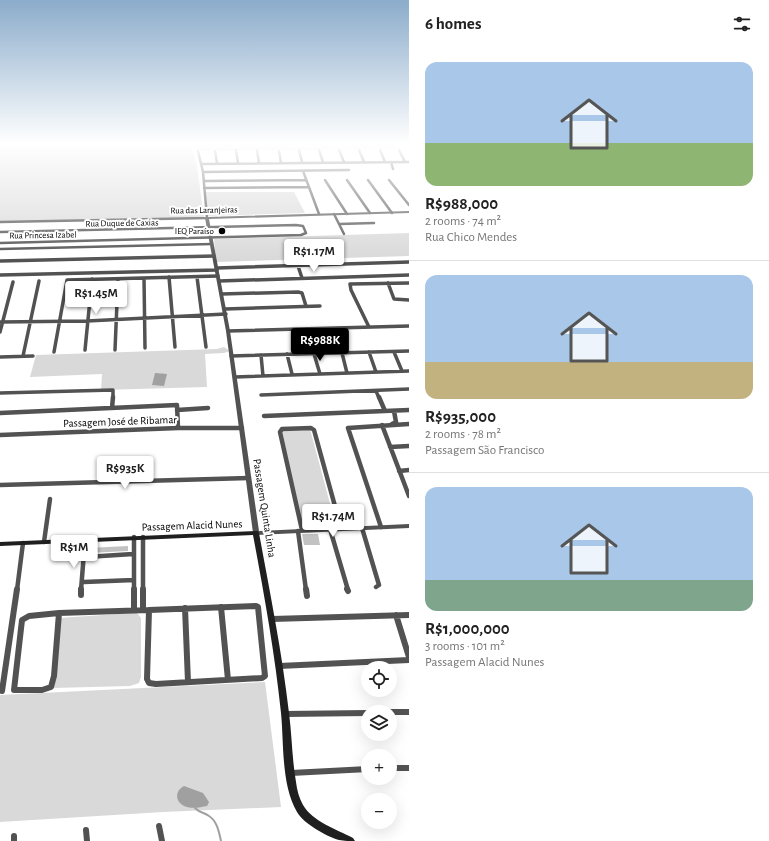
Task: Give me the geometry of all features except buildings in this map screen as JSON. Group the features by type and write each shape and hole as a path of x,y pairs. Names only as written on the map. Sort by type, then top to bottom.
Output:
{"main road":[{"name":"Passagem Alacid Nunes","path":"0,544 134,537 256,533"},
{"name":"Passagem Quinta Linha","path":"256,533 272,619 285,714 291,773 296,800 305,815 350,841"}],"street":[{"name":"Passagem Quinta Linha","path":"204,182 207,218 226,314 256,533"},
{"path":"307,182 319,214"},
{"path":"327,182 347,214"},
{"path":"349,182 370,213"},
{"path":"370,182 392,213"},
{"path":"391,182 409,205"},
{"path":"204,188 309,187"},
{"name":"Rua das Laranjeiras","path":"0,222 409,212"},
{"path":"334,214 344,234"},
{"path":"339,224 374,223"},
{"name":"Rua Duque de Caxias","path":"0,232 303,226 306,233 301,235"},
{"name":"Rua Princesa Izabel","path":"0,243 301,235"},
{"path":"0,249 212,244"},
{"path":"0,261 214,256"},
{"path":"0,275 409,262"},
{"path":"298,266 302,278"},
{"path":"54,352 66,281 68,280 197,276 218,279 409,275"},
{"path":"197,276 206,347"},
{"path":"169,277 175,347"},
{"path":"144,278 145,348"},
{"path":"85,350 92,279"},
{"path":"115,350 118,279"},
{"path":"23,356 39,281"},
{"path":"0,332 1,322 13,282"},
{"path":"388,283 394,299 409,300"},
{"path":"369,327 350,285 409,283"},
{"path":"222,294 298,292 302,293 306,306"},
{"path":"224,309 320,306"},
{"path":"1,322 116,320 226,314"},
{"path":"228,331 409,326"},
{"path":"232,356 409,351"},
{"path":"369,352 376,372"},
{"path":"394,352 402,371"},
{"path":"342,353 347,373"},
{"path":"287,354 292,374"},
{"path":"314,354 320,374"},
{"path":"260,355 263,376"},
{"path":"0,357 33,356"},
{"path":"235,377 409,371"},
{"path":"0,393 113,390 112,408"},
{"path":"261,395 409,390"},
{"path":"376,391 385,411"},
{"path":"0,413 176,405 178,428"},
{"path":"177,410 208,408"},
{"path":"392,425 396,422 394,411"},
{"path":"264,416 409,411"},
{"path":"381,527 348,428 409,424"},
{"path":"382,425 409,496"},
{"name":"Passagem José de Ribamar","path":"0,435 178,428 242,428"},
{"path":"307,596 300,530 280,432 282,429 311,428 314,430 341,528"},
{"path":"390,447 409,446"},
{"path":"400,471 409,470"},
{"path":"0,485 249,478"},
{"path":"44,542 50,499"},
{"name":"Passagem Alacid Nunes","path":"256,533 409,526"},
{"path":"362,528 380,585 376,587"},
{"path":"330,529 348,591"},
{"path":"134,537 134,609"},
{"path":"59,612 51,687 42,690 14,690 22,620 29,616 59,612 134,609 146,609 255,606 258,607 265,675 262,678 156,684 148,682 146,609 143,537"},
{"path":"81,595 84,540"},
{"path":"2,691 12,629 23,542"},
{"path":"86,557 134,554"},
{"path":"84,582 134,580"},
{"path":"221,607 228,680"},
{"path":"185,608 188,682"},
{"path":"396,615 409,657"},
{"path":"272,619 409,615"},
{"path":"279,666 409,660"},
{"path":"397,712 409,712"},
{"path":"285,714 361,713"},
{"path":"397,768 409,768"},
{"path":"291,773 361,769"},
{"path":"159,826 162,841"},
{"path":"86,830 88,841"}],"shaded area":[{"path":"0,182 199,182 204,218 0,222"},
{"path":"205,192 294,192 305,213 208,216"},
{"path":"409,233 409,256 216,262 214,239"},
{"path":"224,347 230,351 224,353 205,354 207,387 101,390 102,374 30,377 36,355 217,349"},
{"path":"155,373 167,374 164,386 152,385"},
{"path":"310,429 336,526 302,528 282,430"},
{"path":"137,613 141,618 141,677 139,683 130,686 53,688 59,618"},
{"path":"265,682 281,807 163,812 0,822 0,695"},
{"path":"184,786 203,793 209,802 207,806 190,808 180,803 177,798 177,794 178,791"}],"waterway":[{"path":"195,808 212,818 217,827 221,841"}],"place":[{"name":"IEQ Paraíso","path":"222,231"}]}
